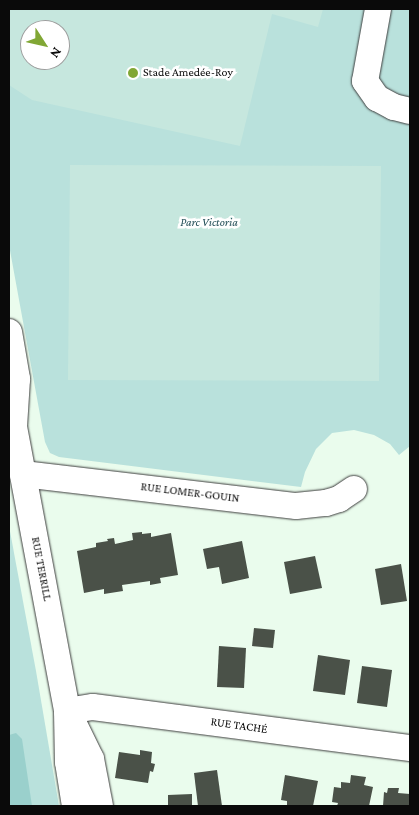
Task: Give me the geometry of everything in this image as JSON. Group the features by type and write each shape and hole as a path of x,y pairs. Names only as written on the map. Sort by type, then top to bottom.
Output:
{"street":[{"path":"378,9 365,81 377,98 394,107 410,111"},
{"name":"RUE TERRILL","path":"9,332 17,380 12,427 17,465 67,711 68,762 75,806"},
{"name":"RUE LOMER-GOUIN","path":"17,465 296,506 326,503 339,499 354,489"},
{"name":"RUE TACHÉ","path":"67,711 92,707 410,748"},
{"name":"RUE TERRILL","path":"67,711 91,759 100,806"}],"green space":[{"name":"Parc Victoria","path":"9,9 410,9 410,446 399,455 390,444 374,435 354,430 332,433 316,449 305,472 301,487 59,457 50,453 45,442 9,245"},
{"name":"Stade Amedée-Roy","path":"9,9 323,9 318,27 272,14 240,146 32,100 9,85"},
{"path":"70,165 381,166 379,381 68,380"},
{"path":"9,526 36,671 59,806 9,806"}],"shaded area":[{"path":"16,733 22,739 32,806 9,806 9,735"}],"building":[{"path":"142,532 142,534 151,533 151,537 171,533 178,575 160,578 161,583 150,585 150,581 122,585 123,591 104,594 104,589 84,593 77,551 96,547 96,543 108,541 107,539 114,538 115,544 133,540 132,533"},
{"path":"242,541 249,578 222,584 219,567 207,569 203,549"},
{"path":"315,556 322,588 290,594 284,562"},
{"path":"401,564 407,601 381,605 375,569"},
{"path":"254,628 275,630 273,648 252,646"},
{"path":"219,646 246,648 244,688 217,687"},
{"path":"318,655 350,660 345,695 313,691"},
{"path":"362,666 392,670 387,707 357,703"},
{"path":"140,750 152,752 151,763 155,764 153,772 150,771 148,783 115,778 119,752 140,755"},
{"path":"217,770 222,806 198,806 194,773"},
{"path":"285,775 318,781 313,806 287,806 287,801 281,800"},
{"path":"351,775 366,777 364,785 373,787 369,806 337,806 338,803 332,802 334,787 341,788 341,782 350,783"},
{"path":"388,788 399,788 398,793 410,794 410,806 383,806 384,792 387,793"},
{"path":"192,794 192,806 168,806 168,795"}],"place":[{"name":"Stade Amedée-Roy","path":"133,73"}]}
